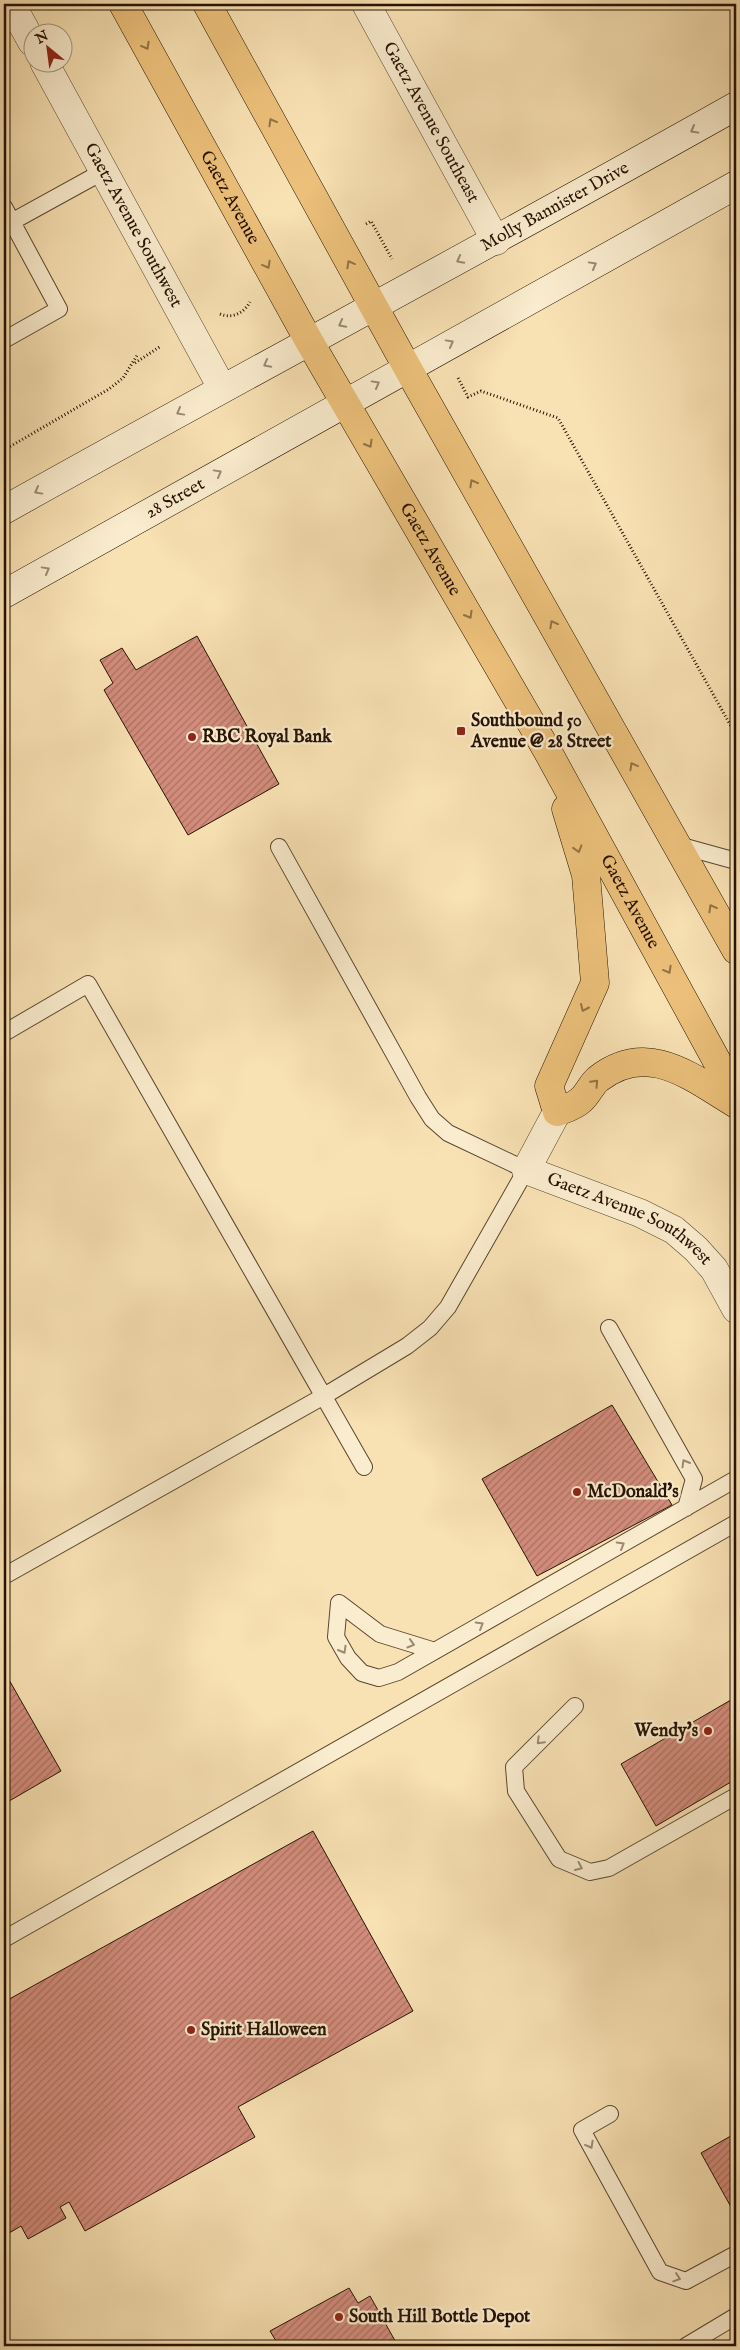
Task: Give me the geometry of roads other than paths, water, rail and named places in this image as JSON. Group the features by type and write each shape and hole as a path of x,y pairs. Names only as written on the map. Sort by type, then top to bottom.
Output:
{"main road":[{"name":"Gaetz Avenue","path":"123,4 310,341 548,752 736,1096"},
{"path":"206,4 736,950"},
{"path":"548,752 586,875 596,983 549,1086 557,1112 581,1101 596,1080 619,1065 640,1061 657,1062 677,1068 736,1104"}],"street":[{"path":"11,4 22,24"},
{"name":"Gaetz Avenue Southeast","path":"366,4 496,241"},
{"name":"Gaetz Avenue Southwest","path":"49,72 222,388"},
{"name":"Molly Bannister Drive","path":"310,341 496,241 736,106"},
{"path":"408,367 736,185"},
{"path":"4,510 310,341"},
{"name":"28 Street","path":"4,594 408,367"},
{"path":"526,1170 557,1112"},
{"name":"Gaetz Avenue Southwest","path":"526,1170 640,1213 674,1230 696,1249 714,1270 736,1309"}],"lane":[{"path":"8,224 104,172"},
{"path":"4,206 8,224 59,309 4,340"},
{"path":"678,845 736,860"},
{"path":"4,1576 324,1396 408,1346 430,1328 448,1306 526,1170 448,1133 432,1119 279,848"},
{"path":"4,1033 88,984 364,1467"},
{"path":"609,1328 694,1479 686,1508"},
{"path":"435,1651 380,1634 339,1603 336,1637 348,1658 362,1673 378,1678 392,1674 435,1651 736,1480"},
{"path":"4,1939 736,1523"},
{"path":"575,1706 514,1767 516,1791 559,1859 590,1872 609,1868 736,1796"},
{"path":"610,2114 582,2130 660,2272 686,2281 736,2254"},
{"path":"686,2346 736,2316"}],"place":[{"name":"Southbound 50 Avenue @ 28 Street","path":"461,731"},
{"name":"RBC Royal Bank","path":"192,737"},
{"name":"McDonald's","path":"577,1492"},
{"name":"Wendy's","path":"708,1731"},
{"name":"Spirit Halloween","path":"191,2030"},
{"name":"South Hill Bottle Depot","path":"339,2317"}]}
